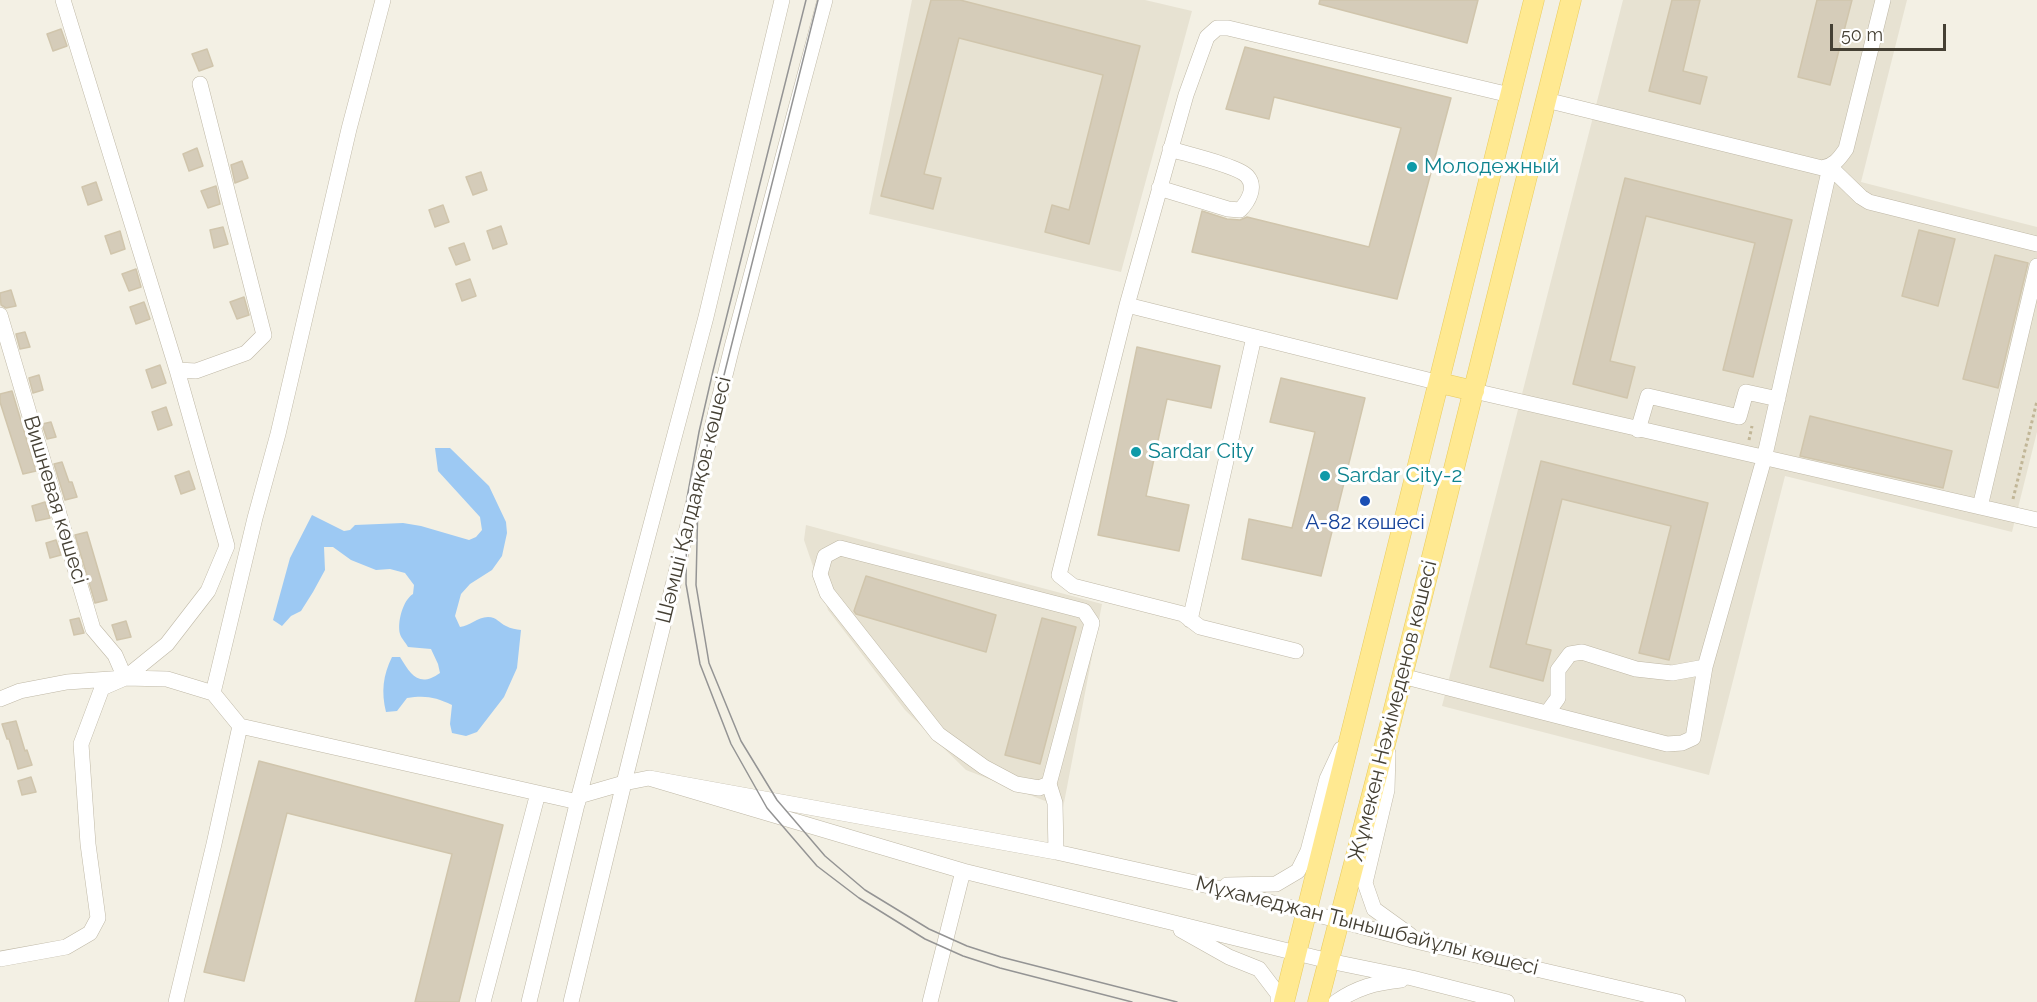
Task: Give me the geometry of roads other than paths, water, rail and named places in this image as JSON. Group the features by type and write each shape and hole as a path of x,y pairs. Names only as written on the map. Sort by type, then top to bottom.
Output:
{"main road":[{"name":"Жұмекен Нәжімеденов көшесі","path":"1284,1002 1534,0"},
{"name":"Жұмекен Нәжімеденов көшесі","path":"1318,1002 1389,729 1571,0"},
{"path":"1440,382 1474,392"}],"street":[{"path":"0,959 66,947 90,933 98,918 88,844 81,744 102,688 125,678 167,644 208,591 227,546 177,370 63,0"},
{"path":"213,693 255,518 278,434 349,129 383,0"},
{"name":"Шәмші Қалдаяқов көшесі","path":"529,1002 578,799 706,316 782,0"},
{"name":"Шәмші Қалдаяқов көшесі","path":"572,1002 732,347 825,0"},
{"path":"1546,100 1822,168 1830,167 1846,149 1883,0"},
{"path":"1051,602 1159,188 1186,95 1207,37 1217,28 1228,28 1510,95"},
{"path":"177,370 196,371 246,353 264,335 200,84"},
{"path":"1159,188 1228,210 1240,210 1247,204 1251,195 1251,184 1247,176 1236,170 1170,149"},
{"path":"1830,167 1869,202 2037,244"},
{"path":"1402,676 1666,744 1682,743 1693,738 1705,667 1764,459 1830,167"},
{"path":"1980,507 2037,266"},
{"path":"1127,305 1440,382"},
{"name":"Вишневая көшесі","path":"0,315 93,629 115,655 125,678"},
{"path":"1190,620 1254,337"},
{"path":"1474,392 2037,520"},
{"path":"1638,430 1648,396 1739,417 1746,392 1778,399"},
{"path":"1048,784 1038,788 1016,784 984,767 938,734 827,593 820,574 825,556 840,548 1084,611 1092,624 1048,784 1054,803 1056,852"},
{"path":"1059,575 1073,586 1183,614 1200,627 1296,651"},
{"path":"1547,713 1558,698 1558,670 1570,654 1581,652 1636,669 1672,673 1705,667"},
{"path":"0,699 20,691 67,682 125,678 167,679 213,693 240,726 538,793 578,799 624,783 649,778"},
{"path":"1209,886 1276,884 1298,871 1308,851 1327,778 1354,722"},
{"path":"176,1002 240,726"},
{"path":"1389,729 1387,790 1365,883 1374,909 1420,942"},
{"name":"Мұхамеджан Тынышбайұлы көшесі","path":"649,778 1056,852 1209,886 1307,910 1420,942 1678,1002"},
{"name":"Мұхамеджан Тынышбайұлы көшесі","path":"649,778 963,871 1329,961 1412,978 1507,1002"},
{"path":"483,1002 538,793"},
{"path":"930,1002 963,871"},
{"path":"1162,920 1230,957 1259,969 1278,993 1278,1002"},
{"path":"1336,1002 1354,990 1412,978"}],"water":[{"path":"435,448 450,448 489,486 506,522 507,533 502,556 492,570 470,584 461,594 455,616 460,627 480,618 491,617 510,628 521,630 517,668 504,697 477,732 466,736 452,733 450,724 452,705 435,698 407,698 397,711 386,712 384,684 392,657 400,657 412,674 421,679 440,673 431,649 408,647 401,637 399,624 402,612 406,601 413,594 414,585 405,573 390,569 376,570 351,560 333,547 324,547 325,570 301,611 291,616 282,626 273,620 290,558 312,515 344,531 350,530 355,525 403,523 469,540 476,537 482,530 480,517 438,471"}],"tram line":[{"path":"806,0 713,371 687,498 686,584 700,664 731,744 767,808 817,866 859,898 925,939 963,956 1000,968 1132,1002"},
{"path":"818,0 709,435 698,499 696,585 709,663 741,741 777,800 825,856 865,890 929,929 967,946 1001,957 1177,1002"}],"place":[{"name":"Молодежный","path":"1412,167"},
{"name":"Sardar City","path":"1136,452"},
{"name":"Sardar City-2","path":"1325,476"},
{"name":"A-82 көшесі","path":"1365,501"}]}
